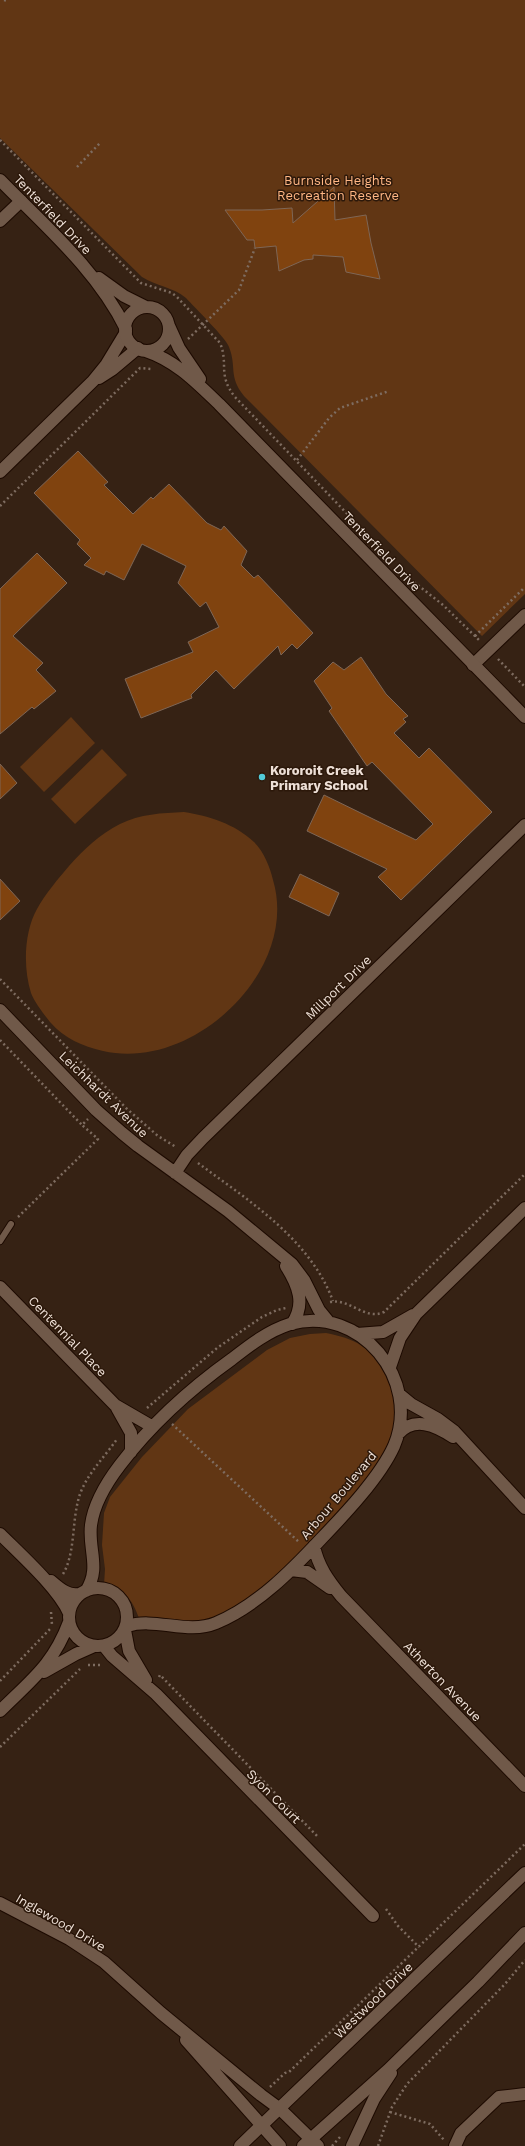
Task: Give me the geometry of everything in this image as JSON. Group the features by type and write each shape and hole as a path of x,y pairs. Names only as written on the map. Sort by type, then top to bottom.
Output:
{"street":[{"name":"Tenterfield Drive","path":"0,180 86,269 116,309 126,331"},
{"path":"0,221 21,201"},
{"name":"Tenterfield Drive","path":"86,269 115,290 146,307"},
{"path":"0,472 93,381 106,365 126,331 131,314 136,310 146,307 156,309 162,313 169,325 167,338 164,343 152,350 142,349 130,342 126,331"},
{"name":"Tenterfield Drive","path":"169,325 179,348 219,404"},
{"name":"Tenterfield Drive","path":"142,349 161,356 176,366 219,404 525,717"},
{"path":"93,381 142,349"},
{"path":"474,665 525,615"},
{"name":"Millport Drive","path":"175,1173 187,1155 525,825"},
{"name":"Leichhardt Avenue","path":"0,1010 96,1110 138,1146 228,1211 272,1248"},
{"path":"390,1367 400,1338 416,1314 525,1208"},
{"path":"272,1248 298,1271 319,1310 328,1321"},
{"path":"272,1248 286,1266 299,1294 300,1307 292,1324"},
{"name":"Centennial Place","path":"0,1287 115,1405"},
{"path":"357,1334 383,1332 416,1314"},
{"name":"Arbour Boulevard","path":"84,1592 93,1580 94,1563 90,1535 94,1511 108,1481 153,1427 195,1386 272,1331 292,1324 328,1321 357,1334 380,1353 390,1367 400,1395 401,1406 398,1434 387,1459 367,1486 312,1549 290,1570 245,1607 213,1624 201,1627 185,1628 143,1622 126,1628"},
{"path":"400,1395 446,1424 525,1508"},
{"path":"115,1405 153,1427"},
{"path":"115,1405 131,1433 131,1452"},
{"path":"398,1434 406,1426 415,1423 424,1424 443,1431 466,1447"},
{"path":"0,1534 33,1566 61,1600 69,1618 72,1631 78,1638 99,1646 156,1694"},
{"path":"312,1549 321,1568 341,1596"},
{"path":"33,1566 69,1593 76,1595 103,1588 118,1595 127,1609 126,1628 129,1651 156,1694"},
{"path":"290,1570 308,1572 341,1596"},
{"path":"0,1711 38,1675 57,1651 76,1598 84,1592"},
{"name":"Atherton Avenue","path":"341,1596 525,1786"},
{"path":"38,1675 76,1654 120,1638 126,1628"},
{"name":"Syon Court","path":"156,1694 373,1916"},
{"name":"Westwood Drive","path":"240,2146 525,1873"},
{"name":"Inglewood Drive","path":"0,1904 45,1926 88,1951 120,1974 161,2013 261,2095 280,2108 310,2143"},
{"path":"310,2143 409,2050 478,1982 525,1932"},
{"name":"Inglewood Drive","path":"161,2013 280,2146"},
{"path":"352,2146 374,2099 409,2050"},
{"path":"455,2145 461,2133 499,2097 525,2094"}],"lane":[{"path":"0,1241 11,1224"}],"path":[{"path":"4,0 8,1"},
{"path":"0,140 141,283 174,294 220,343 222,349 224,380 227,387 362,528"},
{"path":"77,167 100,143"},
{"path":"179,348 239,290 255,248"},
{"path":"0,506 140,368 156,369"},
{"path":"297,460 329,418 340,408 389,391"},
{"path":"410,579 443,605 525,687"},
{"path":"475,636 525,587"},
{"path":"0,980 112,1095 158,1136 187,1155 251,1203 292,1239 308,1256 320,1273 333,1301"},
{"path":"0,1040 82,1125 98,1139 11,1224"},
{"path":"82,1125 112,1095"},
{"path":"368,1314 384,1312 525,1174"},
{"path":"164,1416 312,1549"},
{"path":"0,1681 48,1632"},
{"path":"261,2095 288,2072 525,1844"},
{"path":"378,2146 390,2112 407,2084 505,1984 525,1960"},
{"path":"390,2112 430,2124 446,2142 455,2145"}],"green space":[{"name":"Burnside Heights Recreation Reserve","path":"0,0 525,0 525,594 482,636 244,396 234,377 229,347 217,330 181,294 142,277 0,138"},
{"path":"71,717 95,743 44,792 20,767"},
{"path":"102,749 127,775 75,824 51,799"},
{"path":"184,812 203,816 239,830 254,842 261,850 272,875 277,914 270,948 255,979 232,1007 203,1030 171,1046 137,1053 103,1051 74,1041 50,1022 39,1008 31,993 28,983 26,962 27,939 29,928 37,909 52,886 69,866 86,848 106,832 135,818"},
{"path":"326,1333 354,1341 369,1351 381,1365 389,1380 396,1406 396,1426 390,1444 379,1464 344,1509 286,1567 236,1611 200,1623 178,1623 139,1618 127,1596 118,1590 104,1585 105,1569 102,1545 104,1513 110,1497 142,1457 188,1409 267,1350 290,1338 310,1334"}],"building":[{"path":"334,187 335,220 366,215 380,279 346,272 343,257 313,255 313,259 304,260 279,271 276,246 255,248 254,240 247,240 225,210 292,208 293,223"},
{"path":"78,451 108,482 104,485 133,514 151,497 153,499 169,484 207,523 221,530 224,526 247,551 241,565 254,578 258,575 313,633 297,649 292,644 281,655 278,646 234,689 216,670 191,695 192,698 141,718 125,679 193,652 188,642 219,627 206,602 200,607 178,583 186,566 142,544 124,580 106,571 104,575 84,565 91,558 77,544 80,540 34,493"},
{"path":"37,553 67,583 13,636 43,663 36,670 56,691 34,709 32,707 0,734 0,589"},
{"path":"361,657 386,694 408,716 403,719 406,722 394,733 419,758 429,748 492,812 401,900 378,877 387,869 307,831 324,795 416,840 433,824 372,762 367,766 329,711 332,708 314,681 333,662 344,670"},
{"path":"0,764 17,783 0,799"},
{"path":"300,874 339,893 329,916 289,897"},
{"path":"0,879 20,901 0,920"}],"place":[{"name":"Kororoit Creek Primary School","path":"262,777"}]}
